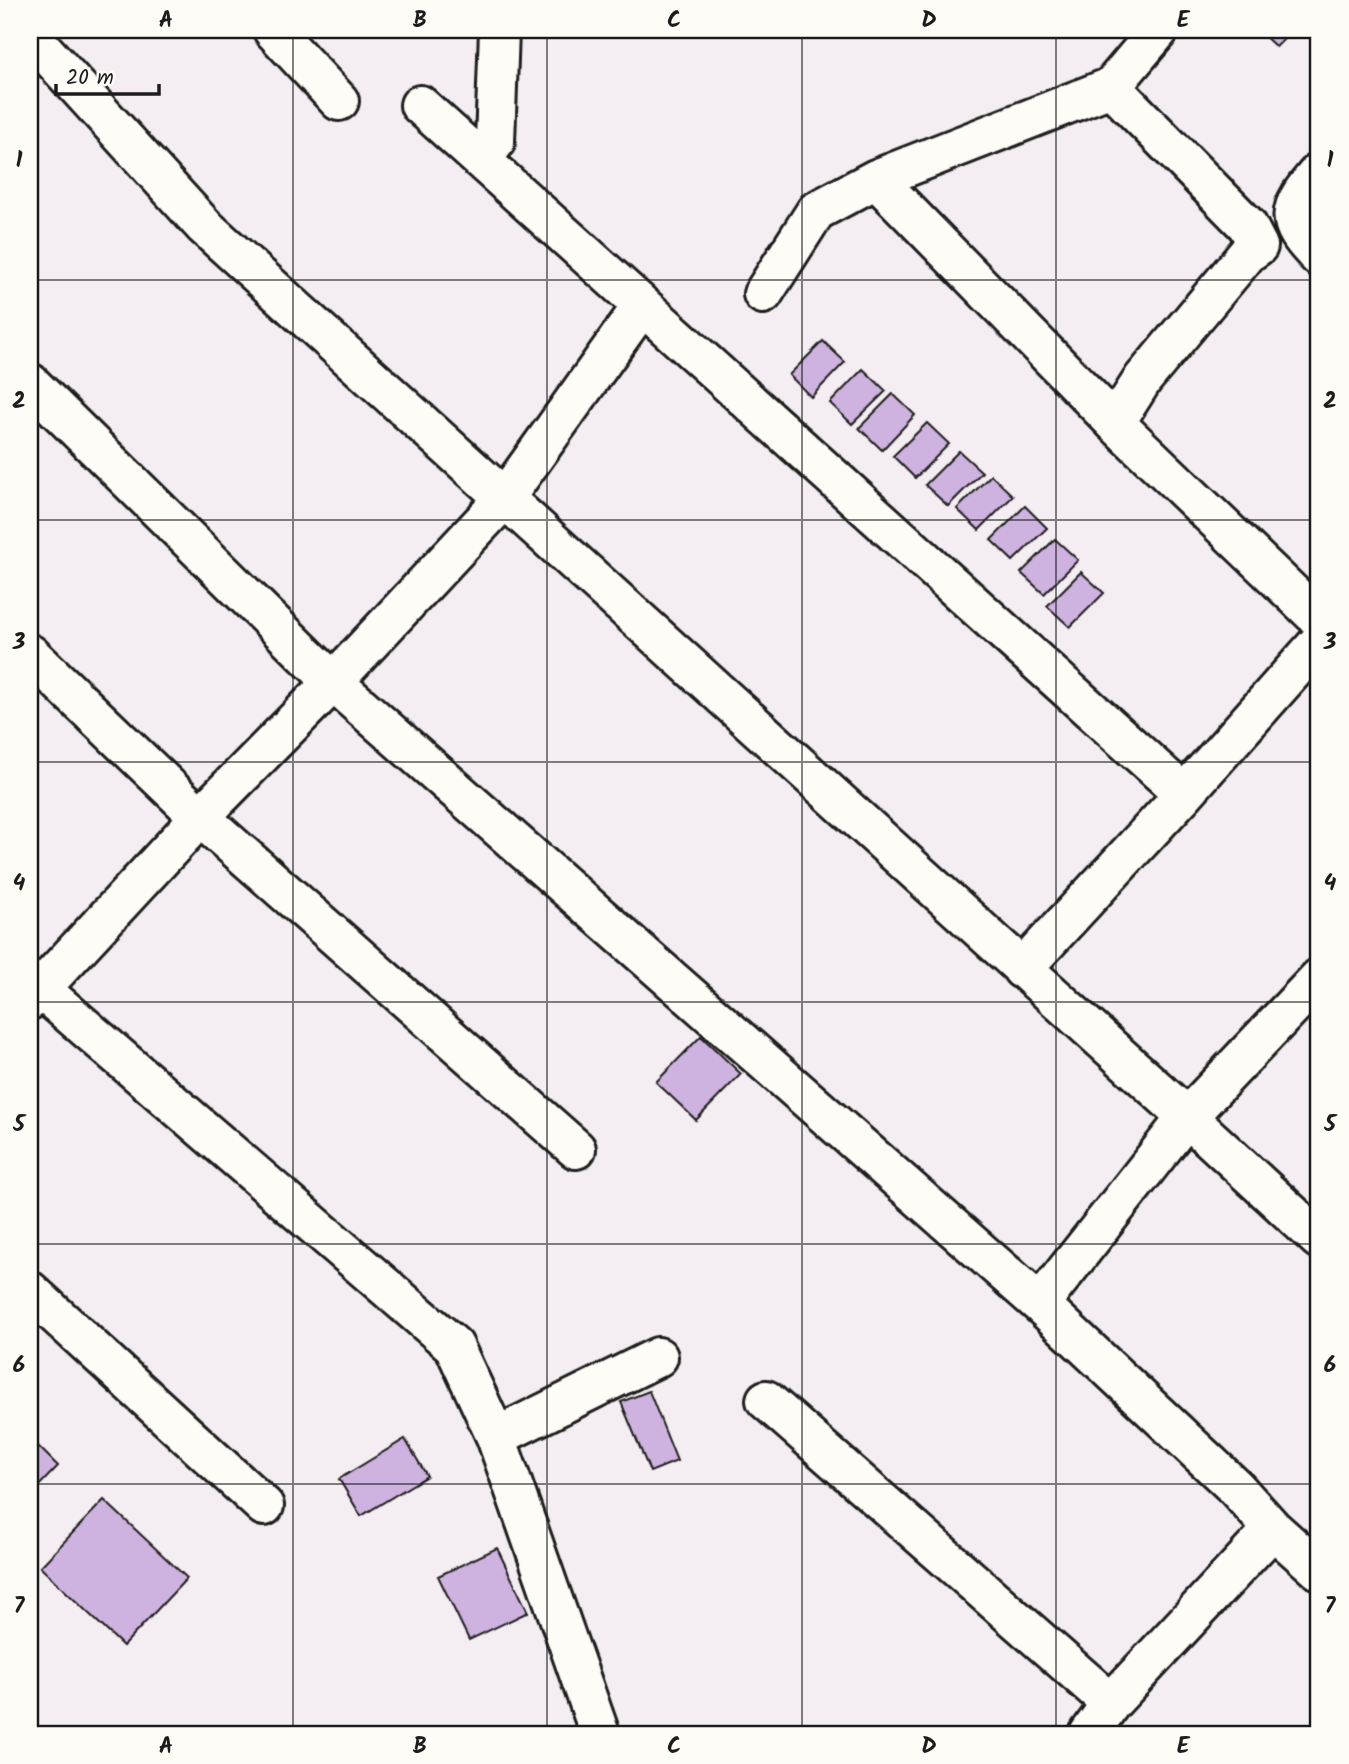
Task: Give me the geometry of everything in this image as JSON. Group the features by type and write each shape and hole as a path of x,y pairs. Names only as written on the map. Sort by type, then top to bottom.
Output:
{"street":[{"path":"273,30 340,101"},
{"path":"481,160 495,142 499,30"},
{"path":"763,294 816,211 876,179 1111,87 1159,30"},
{"path":"30,35 204,226 1319,1239"},
{"path":"1111,87 1247,225 1258,246 1248,253 1143,379 1115,423"},
{"path":"420,105 1184,794"},
{"path":"1319,172 1303,191 1293,209 1293,217 1294,225 1304,242 1319,257"},
{"path":"876,179 1115,423 1319,618"},
{"path":"600,1734 496,1437 454,1346 33,990 333,682 503,499 642,306"},
{"path":"30,383 333,682 1040,1304 1319,1570"},
{"path":"1022,969 1184,794 1319,642"},
{"path":"30,654 200,817 576,1149"},
{"path":"1040,1304 1187,1117 1319,978"},
{"path":"30,1291 264,1506"},
{"path":"496,1437 658,1357"},
{"path":"766,1400 1111,1703"},
{"path":"1088,1734 1111,1703 1273,1528"}],"building":[{"path":"1258,30 1293,30 1276,47"},
{"path":"823,341 845,362 811,397 789,375"},
{"path":"863,369 886,391 852,424 830,403"},
{"path":"893,394 915,415 882,450 859,428"},
{"path":"927,423 949,444 915,478 893,456"},
{"path":"959,451 982,472 948,506 925,485"},
{"path":"991,475 1013,496 979,530 957,509"},
{"path":"1025,506 1047,528 1013,561 991,540"},
{"path":"1055,539 1078,560 1044,594 1021,573"},
{"path":"1081,572 1104,593 1070,627 1047,606"},
{"path":"701,1036 741,1074 696,1120 656,1082"},
{"path":"649,1391 677,1461 650,1472 621,1402"},
{"path":"30,1438 58,1466 30,1495"},
{"path":"405,1439 427,1476 361,1516 339,1479"},
{"path":"104,1500 187,1578 123,1646 40,1567"},
{"path":"497,1548 528,1612 469,1640 438,1576"}]}
